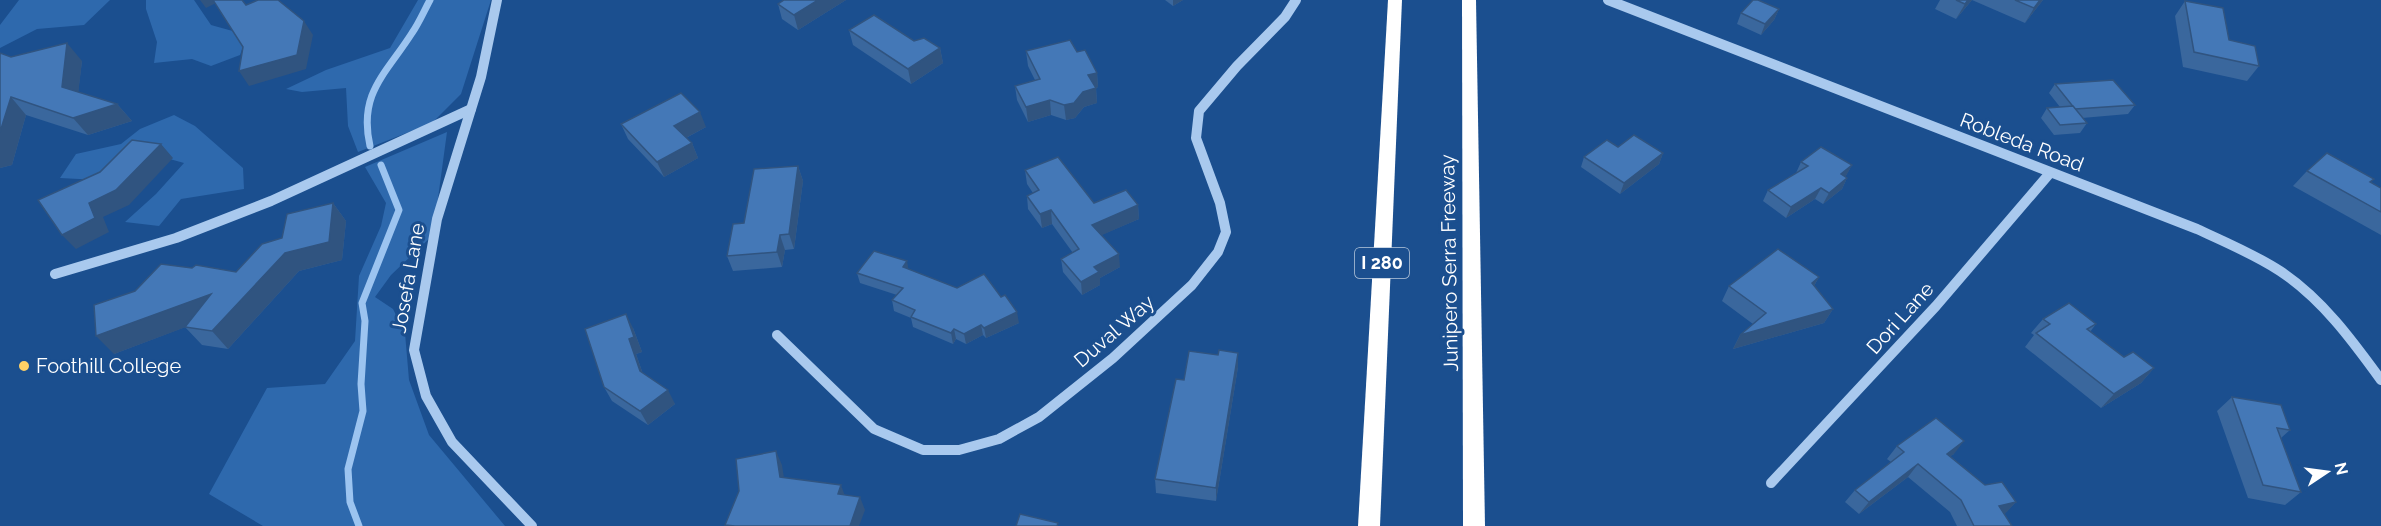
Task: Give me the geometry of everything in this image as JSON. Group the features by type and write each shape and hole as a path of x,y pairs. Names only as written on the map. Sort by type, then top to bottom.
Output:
{"highway":[{"name":"I 280","path":"1369,526 1395,0"},
{"name":"Junipero Serra Freeway","path":"1469,0 1474,526"}],"street":[{"name":"Josefa Lane","path":"497,0 471,109 437,219 414,350 426,396 452,442 532,526"},
{"name":"Duval Way","path":"777,335 874,429 923,450 958,450 999,439 1039,417 1113,358 1175,301 1192,285 1218,252 1226,232 1220,202 1196,138 1199,111 1237,66 1285,17 1296,0"},
{"name":"Robleda Road","path":"1608,0 2197,229 2265,261 2311,294 2347,333 2381,380"},
{"path":"55,274 176,238 260,205 471,109"},
{"name":"Dori Lane","path":"1771,483 1936,306 2050,173"}],"shaded area":[{"path":"19,0 110,0 84,25 37,29 0,48 0,25"},
{"path":"146,0 194,0 211,25 247,35 240,55 211,66 192,59 154,63 157,42 146,9"},
{"path":"418,0 491,0 461,94 432,123 358,152 348,126 346,88 302,92 286,89 326,70 390,48"},
{"path":"174,115 195,126 243,168 244,189 181,199 159,226 125,222 156,194 184,163 148,153 98,180 60,178 76,154 121,144 140,129"},
{"path":"447,132 433,235 391,275 375,297 393,309 405,333 409,380 429,435 505,526 263,526 209,494 267,388 325,384 355,341 359,276 381,226 386,203 365,167"}],"building":[{"path":"213,0 242,0 246,5 258,0 278,0 304,21 297,55 239,71 243,47"},
{"path":"784,0 818,0 794,15 778,4"},
{"path":"1753,0 1779,9 1765,24 1741,13"},
{"path":"1956,0 1968,0 1965,4"},
{"path":"2015,0 2040,0 2034,8"},
{"path":"2185,1 2223,8 2229,40 2255,46 2259,66 2194,52"},
{"path":"874,15 914,41 924,38 940,48 908,69 849,30"},
{"path":"1070,40 1077,52 1085,50 1097,73 1088,75 1096,88 1083,92 1074,103 1064,105 1050,100 1026,107 1015,86 1040,79 1026,51"},
{"path":"67,43 62,87 117,104 73,118 11,97 0,132 0,53 11,57"},
{"path":"2113,80 2135,105 2075,109 2055,84"},
{"path":"681,93 700,112 674,126 692,143 657,162 621,124"},
{"path":"2073,106 2087,123 2060,125 2047,108"},
{"path":"1634,135 1663,153 1624,183 1584,157 1607,140 1618,147"},
{"path":"132,140 161,144 116,190 89,203 95,218 62,235 38,200 100,172"},
{"path":"1821,147 1852,165 1841,174 1847,178 1829,193 1821,188 1791,207 1768,190 1808,166 1801,162"},
{"path":"2327,153 2374,179 2370,182 2381,188 2381,212 2307,171"},
{"path":"1058,157 1094,203 1126,190 1138,205 1092,225 1119,254 1094,267 1099,272 1081,282 1061,259 1079,249 1051,210 1040,214 1027,196 1039,190 1025,170"},
{"path":"798,166 789,234 780,235 777,252 727,256 733,224 744,223 754,169"},
{"path":"333,203 329,242 285,253 212,331 185,327 211,294 96,336 94,305 135,291 161,264 192,268 196,265 236,272 262,244 282,238 287,214"},
{"path":"1778,249 1819,277 1812,283 1833,309 1740,335 1766,313 1729,286"},
{"path":"874,251 907,261 903,267 957,288 984,274 1001,297 1005,295 1017,312 984,328 981,325 964,334 954,329 951,333 911,317 915,310 892,300 903,288 857,273"},
{"path":"2069,303 2096,324 2087,329 2124,357 2133,352 2154,368 2114,394 2036,333 2050,324 2043,319"},
{"path":"626,314 634,337 629,339 640,371 668,390 640,411 604,387 585,329"},
{"path":"1219,350 1238,353 1216,488 1155,479 1176,379 1184,380 1189,351 1218,355"},
{"path":"2232,397 2281,405 2290,430 2277,428 2301,492 2263,485"},
{"path":"1936,418 1964,441 1947,454 1985,485 2002,482 2016,502 1999,506 2012,526 1974,526 1961,500 1918,464 1869,502 1855,490 1904,452 1897,446"},
{"path":"776,451 780,477 841,485 838,494 860,497 850,526 725,525 739,491 736,459"},
{"path":"1020,514 1058,523 1057,526 1016,526"}],"waterway":[{"path":"370,146 367,128 371,98 384,73 415,29 430,0"},
{"path":"359,526 350,502 348,469 363,411 361,384 365,321 362,303 399,210 381,165"}],"place":[{"name":"Foothill College","path":"24,366"}]}
